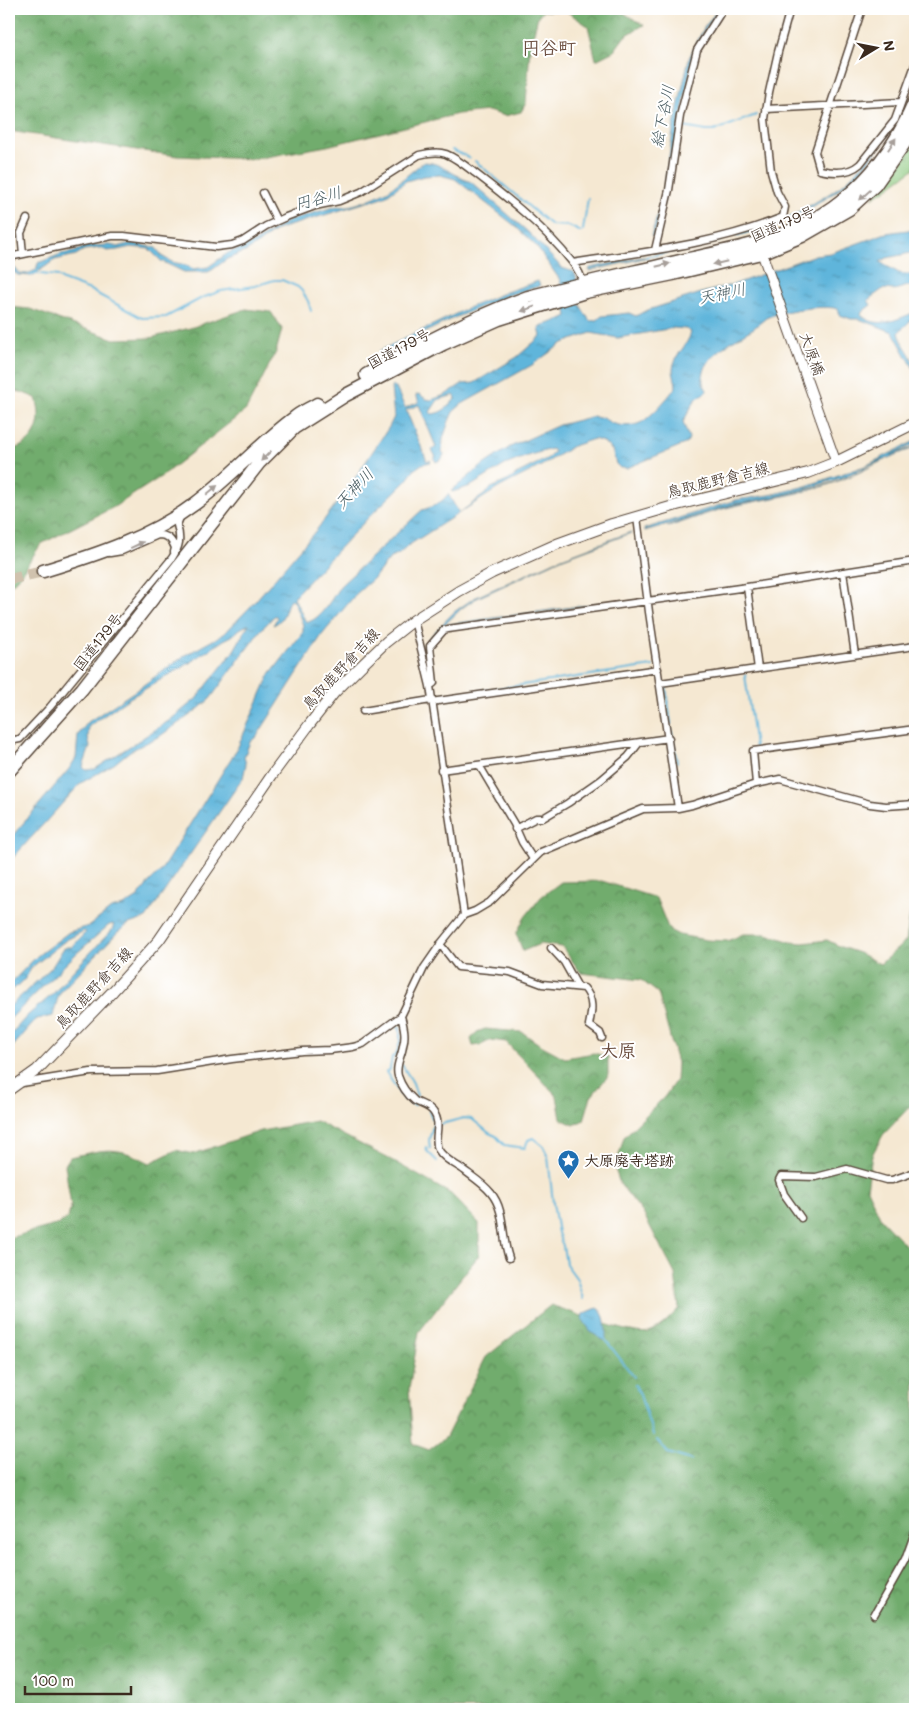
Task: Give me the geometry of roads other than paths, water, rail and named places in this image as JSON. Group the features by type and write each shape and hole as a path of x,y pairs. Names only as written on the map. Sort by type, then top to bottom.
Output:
{"highway":[{"name":"国道179号","path":"760,248 810,221 856,189 874,171 904,126 915,100"},
{"name":"国道179号","path":"43,571 90,556 159,526 183,512 238,469 255,450 295,417 418,346 492,310 528,297 688,271 802,236 849,209 875,185 915,128"},
{"name":"国道179号","path":"9,771 82,689 259,463 294,428 346,395 443,344 499,319 585,287"}],"main road":[{"name":"鳥取鹿野倉吉線","path":"9,1090 37,1070 159,940 272,775 334,694 386,642 414,620 459,591 492,573 557,544 612,524 676,505 808,473 836,462 915,423"}],"street":[{"path":"655,250 669,190 680,116 697,50 724,9"},
{"path":"573,263 655,250 731,235 783,218 784,207 771,172 766,138 766,109 778,52 790,9"},
{"path":"862,9 815,152 820,170 827,172 847,171 854,169 860,164 895,120 915,65"},
{"path":"766,109 901,102"},
{"path":"9,257 112,236 216,247 232,245 243,241 277,221 315,206 339,201 361,192 419,155 430,153 444,154 459,161 520,209 573,263 585,287"},
{"path":"263,193 277,221"},
{"path":"23,254 21,234 27,219"},
{"name":"大原橋","path":"760,248 836,462"},
{"path":"9,740 20,738 50,707 172,558 180,544 177,525 183,512"},
{"path":"637,517 678,808"},
{"path":"90,556 122,552 158,535 164,535 174,544 175,548 172,558"},
{"path":"430,686 434,683 430,646 444,630 915,561"},
{"path":"843,572 855,655"},
{"path":"746,587 758,669"},
{"path":"414,620 430,686 464,915"},
{"path":"660,683 915,646"},
{"path":"363,711 658,669"},
{"path":"756,784 753,752 915,729"},
{"path":"441,770 669,738"},
{"path":"516,829 536,818 543,818 602,780 639,743"},
{"path":"479,765 533,858"},
{"path":"21,1083 91,1072 157,1071 232,1059 302,1051 330,1050 363,1044 401,1016 424,968 440,944 464,915 490,902 541,852 643,809 678,808 692,805 756,784 780,779 870,804 886,806 915,804"},
{"path":"440,944 458,967 510,972 542,984 584,988 589,994 592,1009 589,1025 600,1033 602,1038"},
{"path":"551,948 562,960 578,987"},
{"path":"401,1016 405,1028 404,1046 398,1064 398,1074 403,1086 414,1100 432,1110 437,1117 436,1141 438,1149 444,1157 464,1170 491,1193 500,1210 509,1258"},
{"path":"405,1103 411,1096"},
{"path":"801,1218 784,1194 779,1180 781,1176 816,1177 846,1169 892,1180 915,1172"},
{"path":"874,1615 905,1560 915,1532"}],"water":[{"path":"718,9 720,9 704,31 694,52 664,201 653,237 651,236 662,200 674,125 689,58 704,28"},
{"path":"888,131 890,132 876,151 850,181 797,216 795,214 851,177 866,161"},
{"name":"天神川","path":"424,162 437,164 471,182 528,232 562,268 574,272 578,302 590,321 597,320 602,316 629,313 636,316 645,311 735,284 815,255 831,253 886,233 915,229 915,252 887,258 880,262 899,273 915,275 915,284 894,290 883,289 868,300 871,305 861,315 874,322 888,322 915,312 915,319 910,321 899,332 902,342 913,361 915,371 893,332 859,319 851,319 840,315 838,309 823,307 773,315 727,344 710,360 706,366 703,378 707,391 695,400 683,422 689,438 687,443 627,468 620,468 616,464 612,450 603,442 594,439 573,446 541,466 500,487 409,545 398,555 390,558 374,578 356,594 322,635 257,736 250,742 244,757 246,764 243,778 146,918 129,924 118,932 62,990 53,1016 37,1019 9,1051 9,1036 28,1015 53,994 112,930 114,924 109,925 77,953 9,1020 9,1007 52,967 63,949 72,947 86,932 84,931 66,940 32,967 25,979 9,991 9,985 37,956 69,932 89,926 111,909 124,906 138,897 150,881 160,872 237,749 269,676 303,632 303,625 293,600 290,599 284,614 277,623 273,625 277,618 275,615 260,631 210,699 160,736 130,751 114,764 81,783 9,862 9,840 69,769 76,758 78,735 88,722 184,656 224,634 251,606 318,528 351,484 389,427 394,417 392,386 396,388 405,408 419,402 416,395 419,394 431,400 445,395 462,384 474,383 517,357 541,336 539,328 567,316 560,280 536,246 514,225 455,179 440,175 424,176 406,181 380,198 279,229 247,251 227,259 208,272 184,272 161,261 149,249 131,247 107,251 101,248 84,250 76,255 55,260 32,276 18,275 9,269 9,266 15,268 19,273 27,274 36,270 38,263 87,246 110,245 118,247 131,243 156,248 163,257 193,269 208,267 228,253 257,241 289,220 338,206 350,206 379,195 390,189","holes":["673,328 686,329 691,332 675,360 673,372 676,386 674,390 644,421 636,425 626,426 615,424 603,417 598,418 594,416 559,425 510,447 483,465 451,491 471,486 505,465 530,455 552,449 554,452 548,458 491,488 459,513 448,494 437,504 422,510 340,586 321,614 306,622 294,598 296,594 406,481 415,469 422,464 431,462 430,460 427,461 406,410 419,405 436,447 432,450 436,457 434,458 436,462 442,459 444,454 442,452 443,439 453,412 462,404 532,365 563,343 591,333 618,338","454,395 456,398 445,409 432,414 430,412 438,400","249,624 233,652 196,699 170,720 95,769 86,770 83,767 90,747 88,737 89,726 128,699 191,662"]},
{"path":"648,257 589,271 590,268"},
{"path":"538,281 540,286 512,294 454,318 383,353 379,351 468,308"},
{"path":"915,441 915,444 891,455 915,448 869,467 883,459 843,477 771,498 811,489 846,478 827,485 793,494 726,508 667,526 717,509 734,505 766,499 733,504 645,531 644,529 736,500 770,495 806,486 865,466"},
{"path":"631,532 563,558 475,599 462,608 426,641 454,612 474,598 562,558"},
{"path":"601,603 462,624 450,624"},
{"path":"597,1308 604,1317 606,1340 592,1333 582,1319 583,1314"}],"waterway":[{"path":"683,127 714,131 756,115"},
{"path":"452,150 470,158"},
{"path":"475,161 551,225 569,226 581,232"},
{"path":"583,230 588,198"},
{"path":"783,220 797,215"},
{"path":"736,236 772,224"},
{"path":"646,257 722,240"},
{"path":"32,273 58,276 63,280 90,290 142,318 166,317 202,298 221,291 255,286 274,280 282,280 298,287 308,301 311,311"},
{"path":"459,694 653,666"},
{"path":"745,675 755,747"},
{"path":"666,687 671,724"},
{"path":"671,729 677,762"},
{"path":"396,1027 400,1028 400,1041 396,1055 392,1057 390,1069 386,1072 404,1100"},
{"path":"402,1065 413,1083 417,1096"},
{"path":"408,1102 415,1105"},
{"path":"429,1111 434,1122 429,1140 430,1149"},
{"path":"441,1124 464,1118 472,1119 489,1133 496,1136 504,1145 525,1148 528,1140 533,1138 543,1146 548,1156 553,1203 566,1264 577,1279 583,1299"},
{"path":"426,1147 427,1151 437,1161"},
{"path":"605,1339 634,1377"},
{"path":"635,1385 653,1435"},
{"path":"657,1440 668,1453 691,1460"}],"tunnel":[{"path":"9,579 43,571"}],"place":[{"name":"大原廃寺塔跡","path":"568,1180"}],"district":[{"name":"円谷町","path":"549,48"},
{"name":"大原","path":"618,1051"}],"water label":[{"name":"絵下谷川","path":"662,116"},
{"name":"円谷川","path":"318,198"}]}
